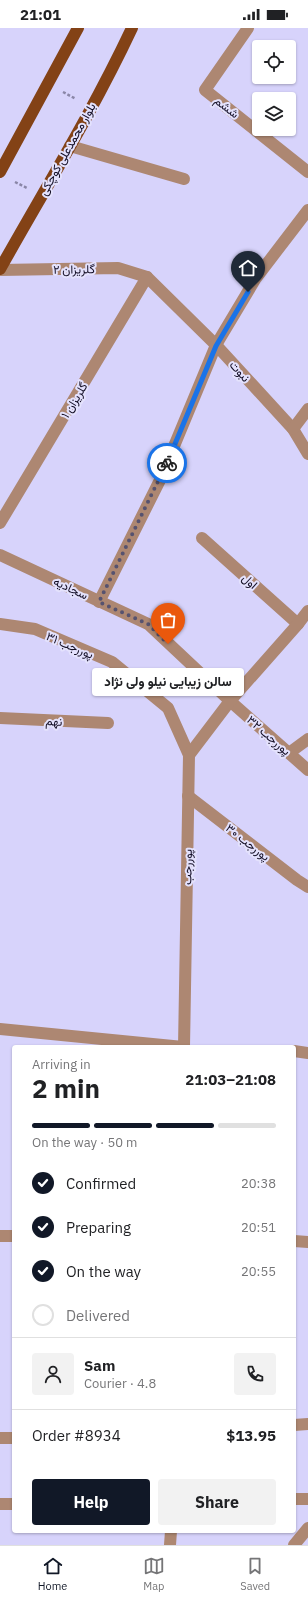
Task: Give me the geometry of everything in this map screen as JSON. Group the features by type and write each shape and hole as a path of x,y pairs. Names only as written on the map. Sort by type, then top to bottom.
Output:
{"main road":[{"path":"0,172 78,28"},
{"name":"بلوار محمدعلی کوچکی","path":"0,269 70,146 132,28"}],"street":[{"name":"ششم","path":"248,28 205,90 308,172"},
{"path":"70,146 184,179"},
{"path":"99,602 160,480 216,346 256,278 308,210"},
{"name":"گلریزان ۲","path":"0,269 118,268 147,277"},
{"name":"نبوت","path":"147,277 216,346 293,429 308,454"},
{"name":"گلریزان ۱","path":"0,523 147,277"},
{"path":"293,429 308,409"},
{"name":"اول","path":"202,538 298,624"},
{"name":"سجادیه","path":"0,555 148,624 230,701"},
{"path":"189,755 230,701 308,611"},
{"name":"پوررجب ۳۱","path":"0,624 35,629 112,662 168,708 189,755"},
{"name":"پوررجب ۳۲","path":"230,701 308,770"},
{"name":"نهم","path":"0,718 108,723"},
{"path":"290,753 308,739"},
{"name":"پوررجب","path":"183,1045 189,755"},
{"name":"پوررجب ۳۰","path":"188,796 291,876 308,887"},
{"path":"0,1030 161,1045"},
{"path":"296,1051 308,1053"},
{"path":"0,1236 12,1236"},
{"path":"296,1241 308,1242"},
{"path":"296,1425 308,1424"},
{"path":"0,1438 12,1438"},
{"path":"296,1499 308,1499"},
{"path":"0,1504 12,1504"},
{"path":"294,1545 308,1528"},
{"path":"170,1545 171,1533"}],"path":[{"path":"48,83 90,107"},
{"path":"14,181 41,196"}],"way so far":[{"path":"167,463 99,602 148,624 168,644"}],"place":[{"name":"سالن زیبایی نیلو ولی نژاد","path":"168,644"}],"route":[{"path":"167,463 216,346 248,292"}]}
